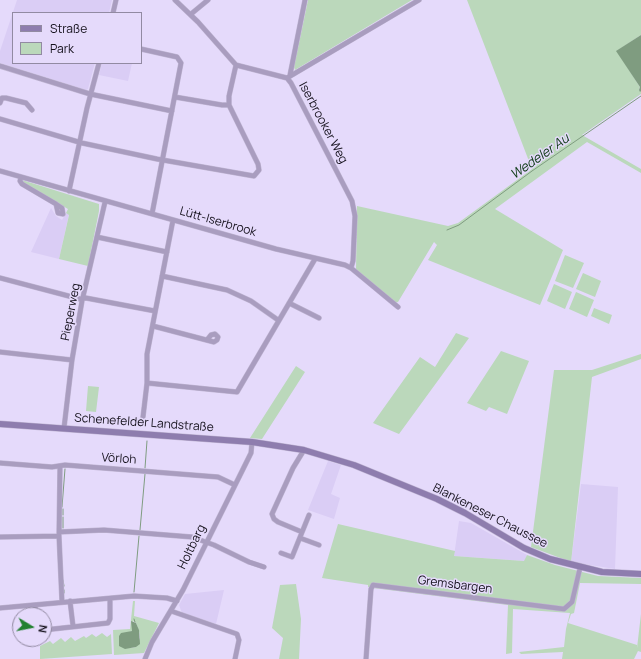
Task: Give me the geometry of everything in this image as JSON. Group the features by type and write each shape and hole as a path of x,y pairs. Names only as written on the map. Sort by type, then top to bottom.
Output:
{"main road":[{"name":"Schenefelder Landstraße","path":"0,424 252,442 287,446"},
{"name":"Blankeneser Chaussee","path":"287,446 342,461 429,496 465,513 524,548 550,559 580,568 622,574 641,574"}],"street":[{"path":"113,12 116,0"},
{"path":"0,119 79,142 163,160 250,176 258,173 259,166 257,161 229,105 228,96 236,65 191,14 175,0"},
{"path":"191,14 208,0"},
{"path":"288,76 305,0"},
{"path":"288,76 419,0"},
{"path":"142,49 175,57 180,60 181,66 152,214"},
{"path":"69,191 90,94 99,64"},
{"name":"Iserbrooker Weg","path":"236,65 288,76 352,201 355,216 353,261 351,268"},
{"path":"0,66 90,94 172,111"},
{"path":"175,97 229,105"},
{"path":"0,104 2,98 6,98 26,103 32,110"},
{"name":"Lütt-Iserbrook","path":"0,171 105,202 351,268 398,307"},
{"path":"21,177 20,181 22,184 56,204"},
{"name":"Pieperweg","path":"64,428 72,360 83,299 105,202"},
{"path":"143,417 147,383 147,354 173,220"},
{"path":"97,237 167,252"},
{"path":"147,383 237,392 315,259"},
{"path":"162,276 226,290 251,301 278,320"},
{"path":"0,278 83,299 155,311"},
{"path":"289,303 319,318"},
{"path":"153,326 207,340"},
{"path":"0,352 72,360"},
{"name":"Holtbarg","path":"145,659 152,642 177,601 251,453 252,442"},
{"path":"302,532 278,522 274,519 272,514 293,468 304,450"},
{"name":"Vörloh","path":"0,463 60,467 65,465 218,477 234,485"},
{"path":"60,467 59,534 62,602"},
{"path":"281,553 292,557 309,514"},
{"path":"0,538 104,530 189,537 206,542 249,562 264,567"},
{"path":"300,538 319,545"},
{"name":"Gremsbargen","path":"366,659 370,589 373,585 564,609 570,606 572,602 580,568"},
{"path":"0,608 137,596 167,598 177,601"},
{"path":"52,629 108,623 110,619 110,599"},
{"path":"70,601 73,626"},
{"path":"171,611 237,634 239,640 235,659"}],"shaded area":[{"path":"17,0 112,0 109,12 13,12"},
{"path":"12,15 12,64 95,64 88,89 86,90 0,63 0,51"},
{"path":"641,35 640,92 640,87 616,51"},
{"path":"102,64 132,64 128,81 99,75"},
{"path":"51,208 56,216 62,220 66,213 69,214 59,259 31,252"},
{"path":"328,461 341,465 331,494 340,498 334,519 308,510"},
{"path":"581,484 618,487 615,569 571,562"},
{"path":"459,521 471,523 527,555 525,561 454,556"},
{"path":"224,590 216,624 182,613 179,605 185,594"},
{"path":"131,621 136,623 139,630 140,644 136,647 125,649 119,646 119,636 121,633 132,631"}],"green space":[{"path":"308,0 412,0 295,70 294,67"},
{"path":"467,0 641,0 641,35 617,51 640,87 639,90 641,91 641,94 582,135 641,169 641,173 587,142 495,209 563,250 540,305 428,260 437,245 434,242 398,302 394,303 356,271 357,206 448,226 458,223 532,169"},
{"path":"22,180 99,204 99,211 88,266 59,259 69,215 66,213 68,209 24,183"},
{"path":"565,255 584,263 573,288 555,281"},
{"path":"583,273 601,281 595,297 576,289"},
{"path":"554,284 572,292 565,309 547,301"},
{"path":"576,292 594,300 587,317 569,309"},
{"path":"594,308 612,315 609,324 591,316"},
{"path":"456,333 469,338 399,434 373,423 420,357 435,367"},
{"path":"501,351 529,361 507,414 489,407 486,411 467,403"},
{"path":"641,354 641,359 592,377 571,562 531,547 554,370 592,370"},
{"path":"296,366 305,372 262,439 250,438"},
{"path":"88,386 99,387 96,412 86,411"},
{"path":"338,524 455,551 454,556 524,561 527,555 555,565 598,576 641,578 641,584 580,583 574,613 571,614 568,623 637,645 637,648 641,614 641,652 638,651 634,659 562,659 563,652 521,654 519,652 564,647 566,629 570,613 513,609 512,653 506,654 508,605 373,588 368,587 368,585 322,578"},
{"path":"296,584 301,619 299,659 279,659 283,638 272,628 280,585"},
{"path":"133,601 135,601 134,616 159,623 144,653 114,655 113,630 130,629","holes":["133,621 136,623 140,638 136,647 129,648 119,644 119,636 132,631"]},
{"path":"102,633 107,637 111,634 112,654 40,659 40,647 52,647 52,643 53,644 61,638 65,642 71,637 75,641 84,636 86,638 92,634 96,637"}],"waterway":[{"name":"Wedeler Au","path":"447,230 459,225 532,171 641,96"},
{"path":"145,468 147,441"},
{"path":"62,507 65,469"},
{"path":"140,530 145,474"},
{"path":"63,509 63,515"},
{"path":"63,517 63,528"},
{"path":"134,592 139,536"},
{"path":"63,580 64,586"}]}
